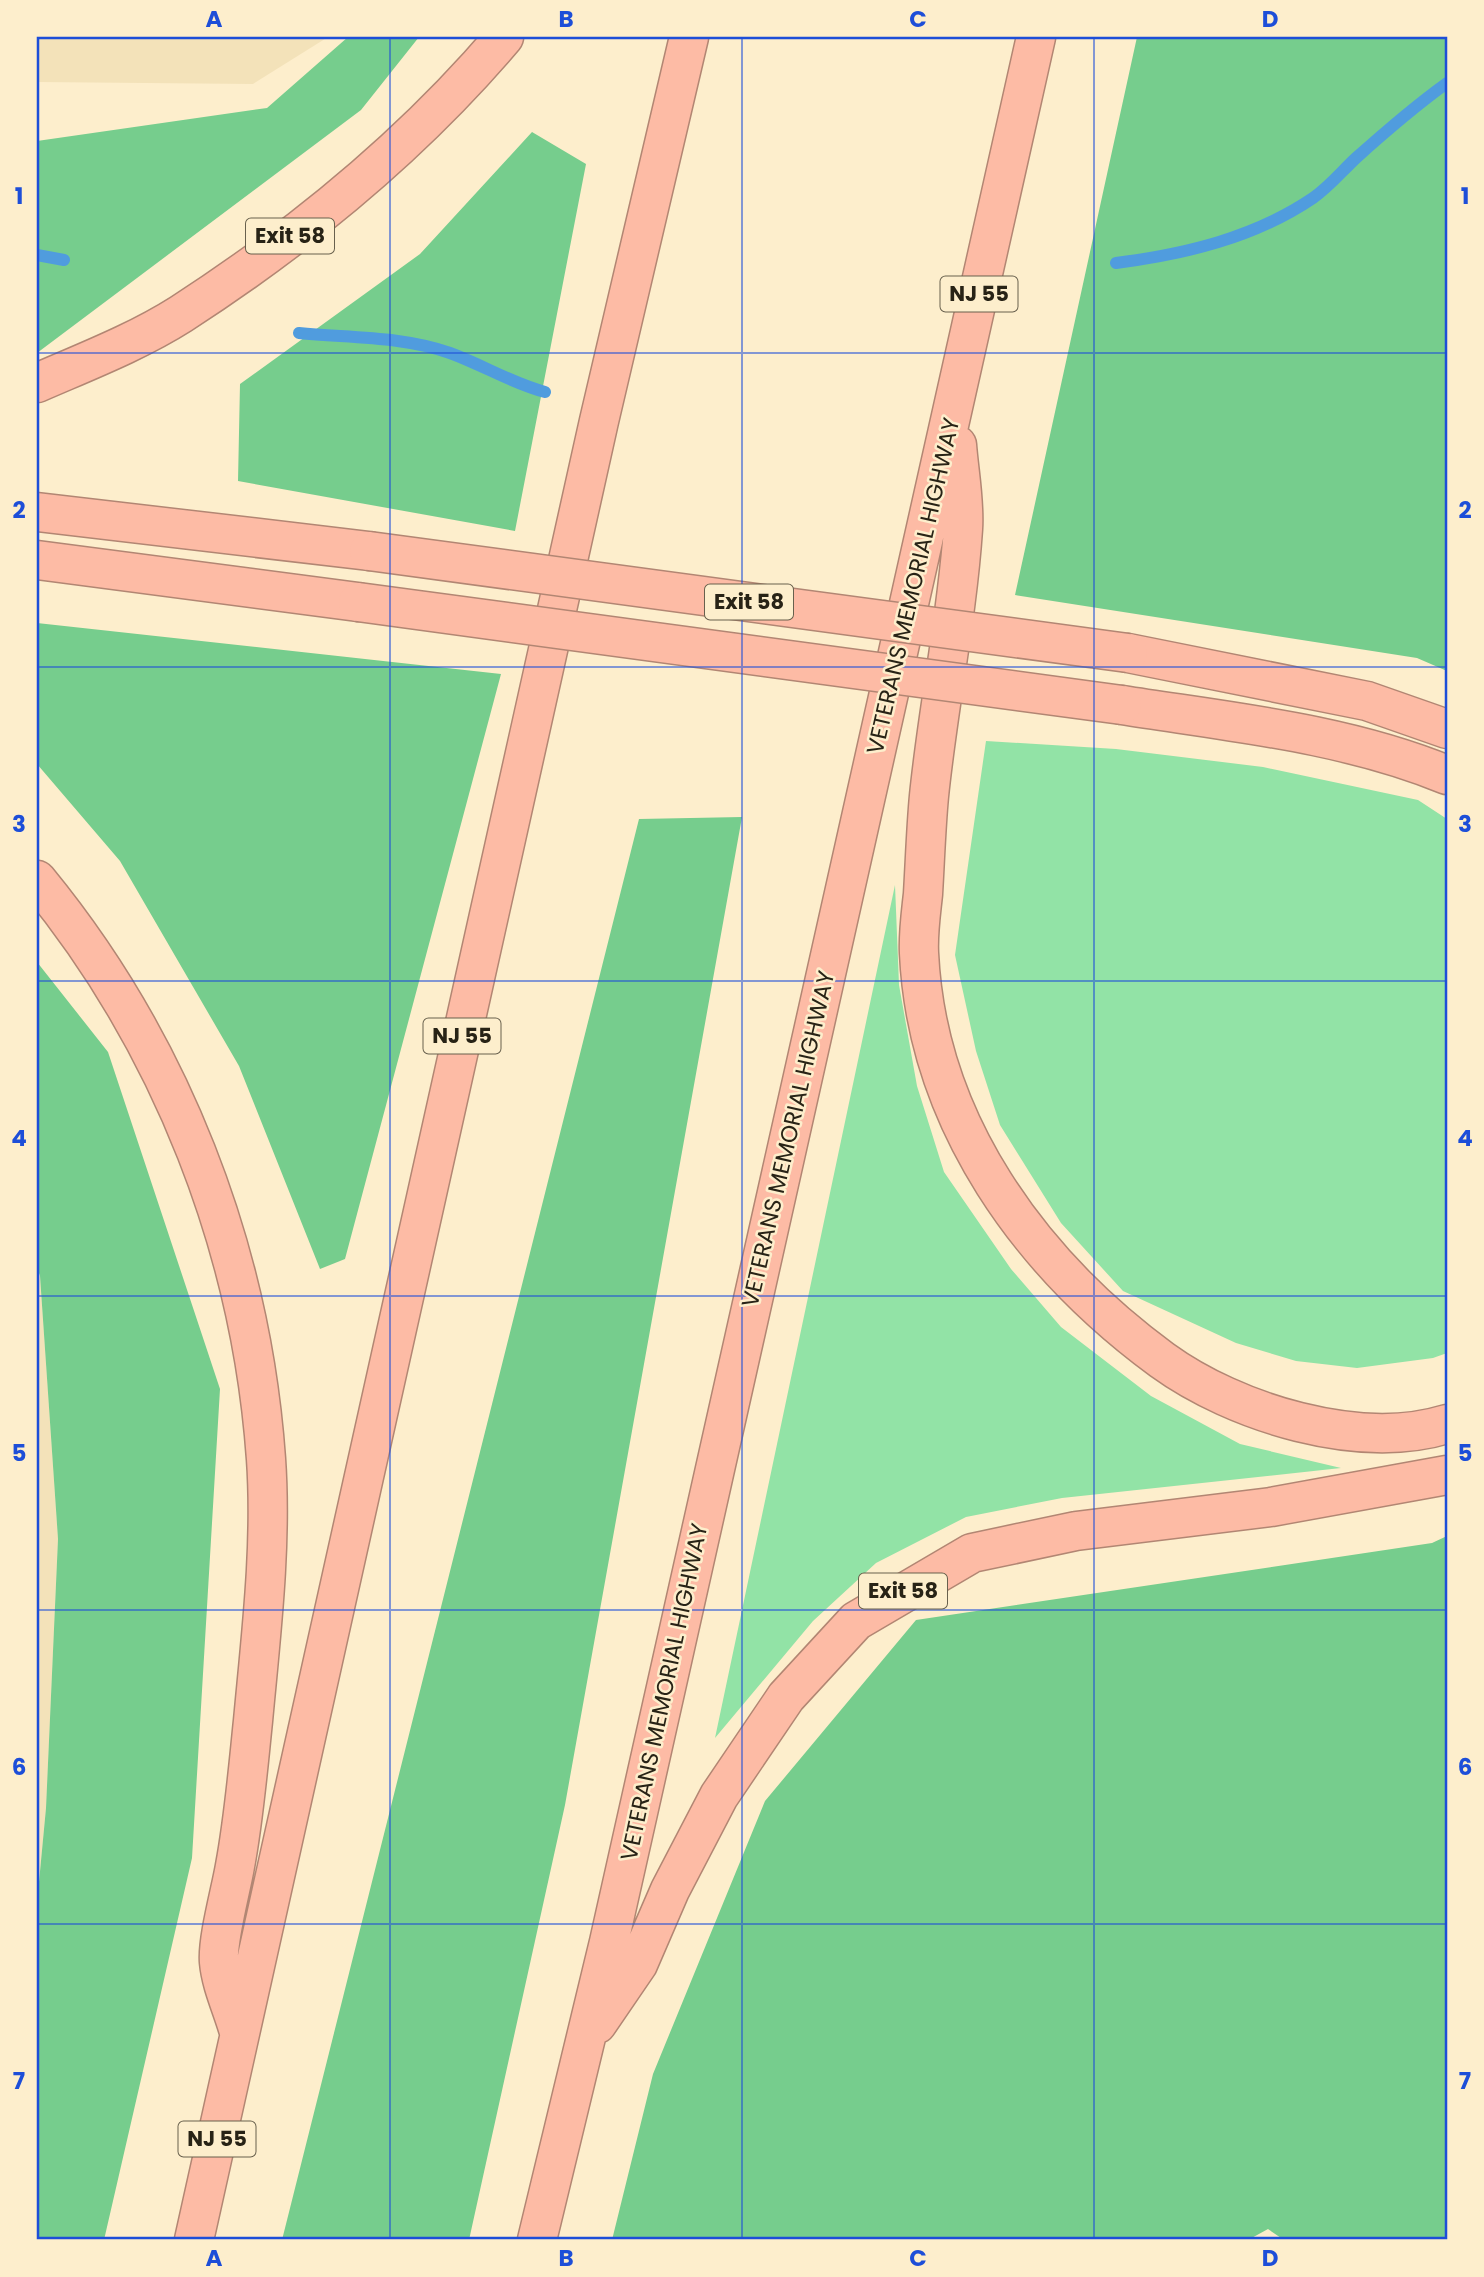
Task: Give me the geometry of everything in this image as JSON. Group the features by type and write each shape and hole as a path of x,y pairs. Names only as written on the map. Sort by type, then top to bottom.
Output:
{"highway":[{"name":"Exit 58","path":"37,383 88,361 180,314 293,234 394,152 468,79 505,37"},
{"name":"NJ 55","path":"194,2240 599,421 689,37"},
{"name":"VETERANS MEMORIAL HIGHWAY","path":"537,2240 584,2043 954,408 1035,37"},
{"path":"954,408 964,526 929,796 919,951 929,1028 954,1106 982,1164 1019,1223 1063,1275 1116,1326 1184,1376 1260,1411 1350,1432 1430,1429 1447,1424"},
{"name":"Exit 58","path":"37,512 369,551 1128,653 1367,701 1447,729"},
{"path":"37,560 1122,705 1279,730 1364,749 1447,775"},
{"path":"37,880 79,931 132,1017 173,1092 204,1170 234,1266 257,1377 266,1461 265,1564 243,1825 219,1960 240,2037"},
{"name":"Exit 58","path":"584,2043 638,1964 670,1890 719,1796 786,1697 856,1621 972,1553 1076,1531 1271,1507 1447,1475"}],"shaded area":[{"path":"37,37 328,37 253,84 37,82"},
{"path":"37,1267 40,1276 58,1539 46,1808 37,1903"}],"green space":[{"path":"348,37 419,37 361,110 37,353 37,141 267,108"},
{"path":"1137,37 1447,37 1447,671 1417,658 1015,595"},
{"path":"532,132 586,164 515,531 238,481 240,384 420,254"},
{"path":"37,623 501,674 345,1259 320,1269 239,1066 120,861 37,764"},
{"path":"986,741 1116,749 1263,767 1418,800 1447,819 1447,1353 1433,1358 1357,1368 1296,1361 1236,1343 1123,1291 1061,1223 1000,1125 976,1051 955,955"},
{"path":"742,817 565,1805 469,2240 282,2240 639,819"},
{"path":"895,885 899,985 917,1086 944,1172 1011,1269 1061,1327 1151,1396 1240,1444 1341,1468 1062,1498 966,1517 876,1563 813,1621 715,1738"},
{"path":"37,962 108,1052 220,1389 192,1858 104,2240 37,2240 37,1903 46,1808 58,1539 40,1276 37,1267"},
{"path":"1447,1536 1447,2240 1284,2240 1268,2229 1248,2240 612,2240 653,2074 765,1801 916,1620 1432,1543"}],"waterway":[{"path":"1116,263 1168,255 1218,242 1243,234 1290,212 1319,194 1389,129 1447,83"},
{"path":"37,255 64,260"},
{"path":"299,333 432,347 545,392"}]}
